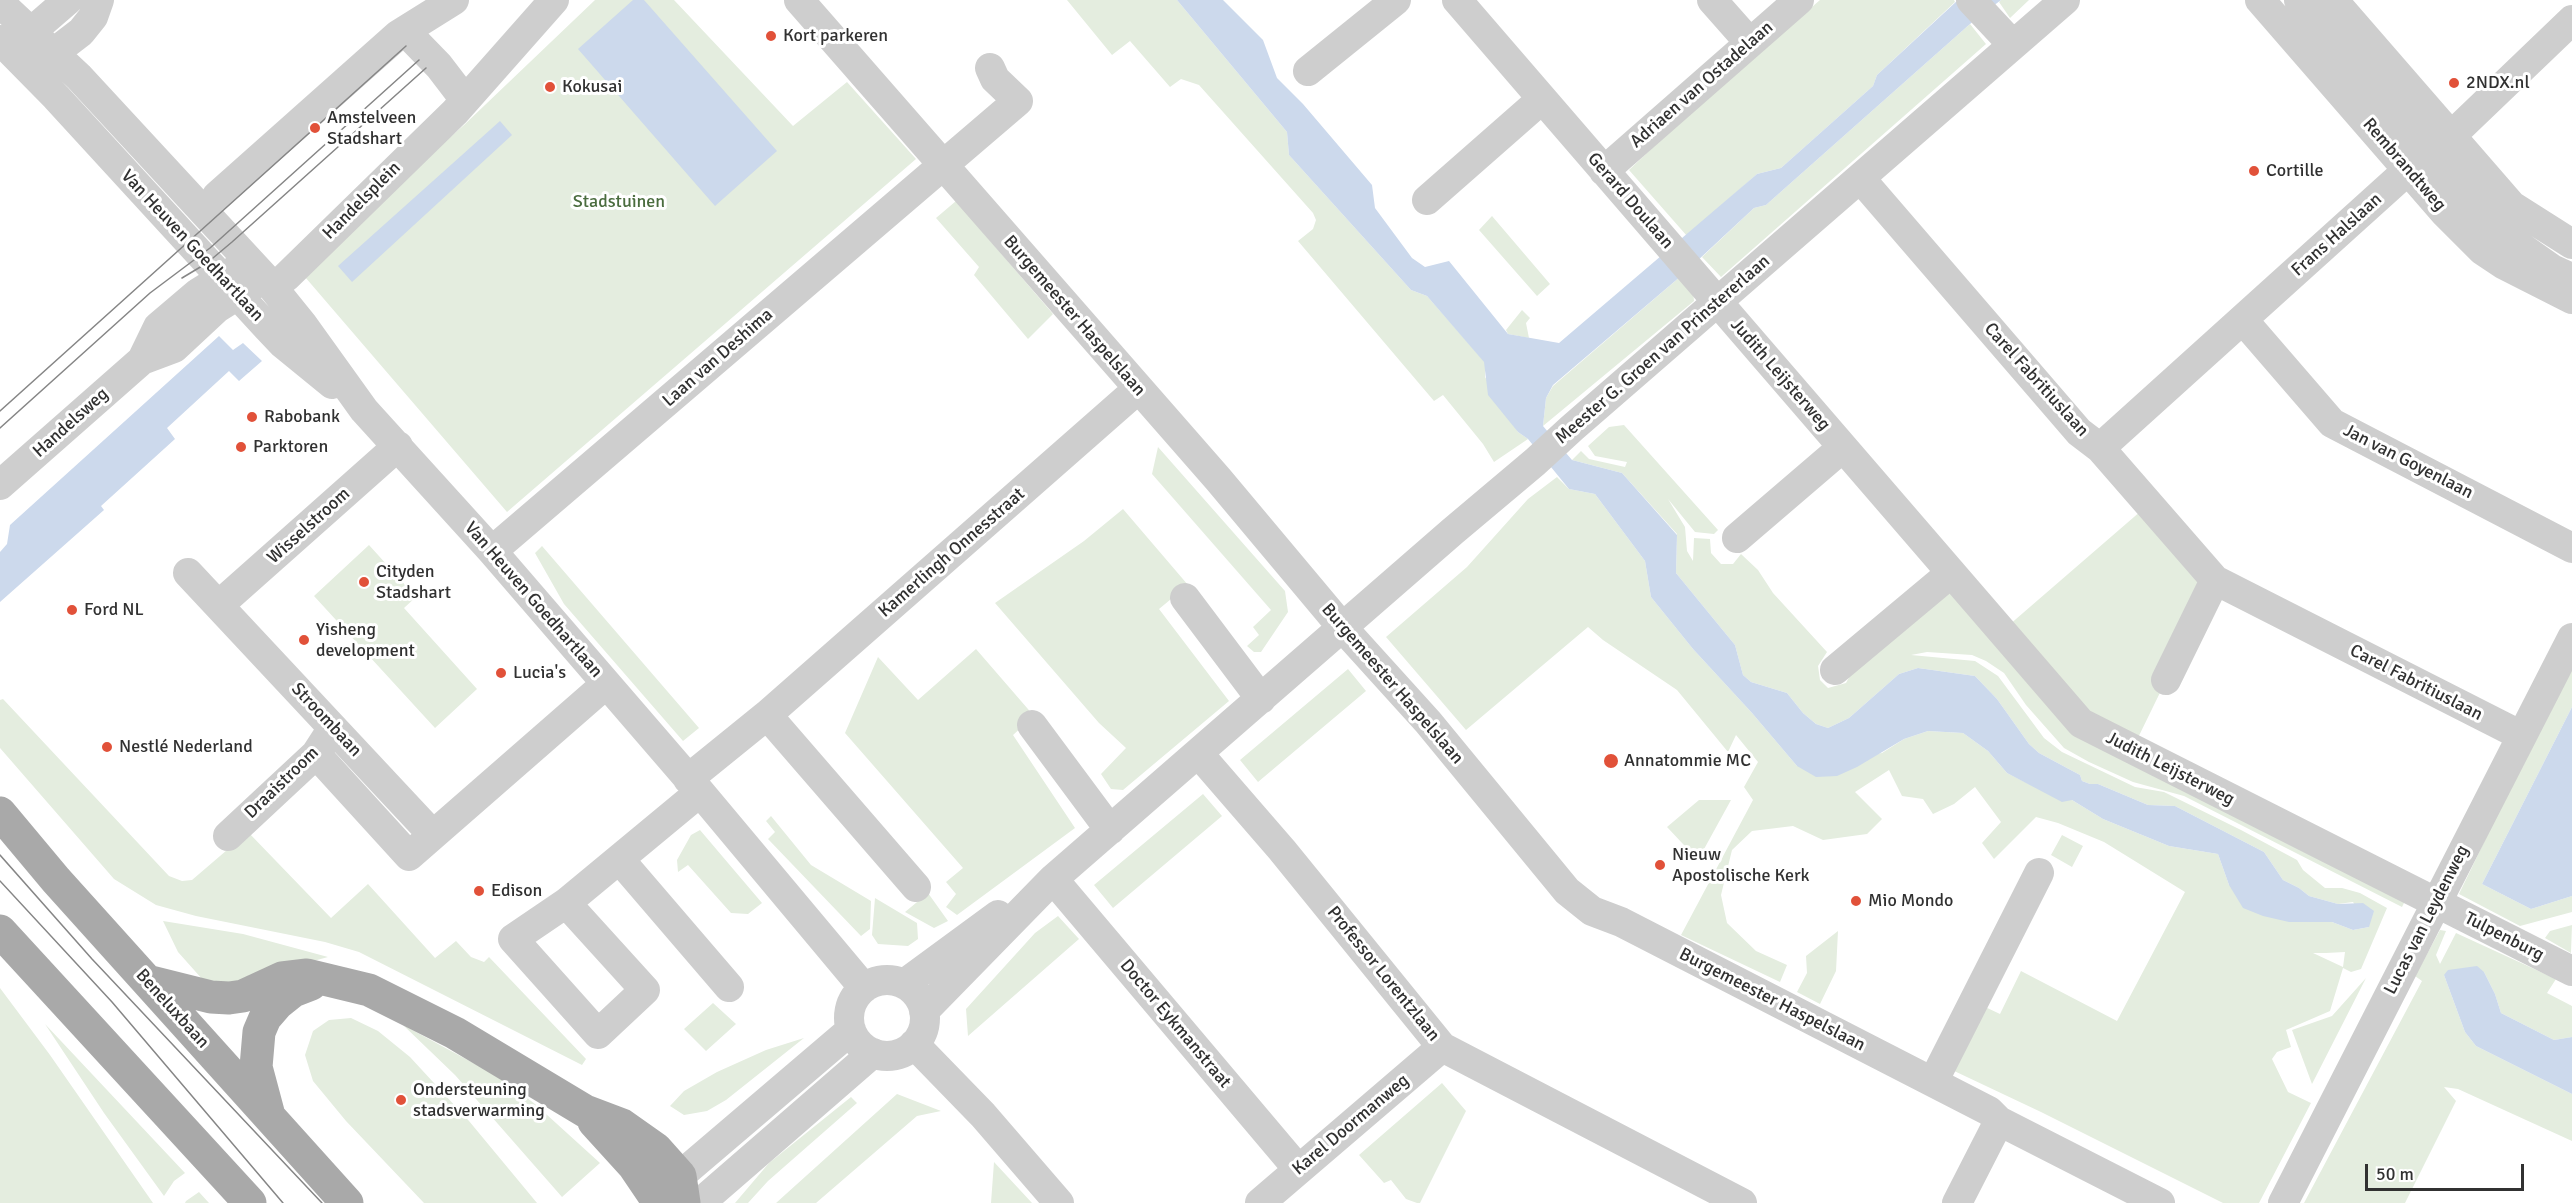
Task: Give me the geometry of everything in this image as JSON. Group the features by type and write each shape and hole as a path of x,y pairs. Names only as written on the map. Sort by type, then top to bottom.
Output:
{"main road":[{"name":"Beneluxbaan","path":"0,813 147,981 347,1203"},
{"path":"0,931 250,1203"},
{"path":"147,981 211,997 229,998 243,996 282,978 308,975 369,990 455,1033 585,1111 634,1166 667,1196"},
{"path":"269,1116 260,1089 256,1066 259,1032 265,1018 293,991 311,984 334,981"}],"street":[{"path":"0,3 12,39 68,0"},
{"path":"31,70 56,54 81,32 93,17 99,0"},
{"path":"217,196 412,42 454,0"},
{"name":"Handelsplein","path":"229,287 267,272 465,100 554,0"},
{"path":"799,0 945,165"},
{"path":"1308,71 1396,0"},
{"name":"Gerard Doulaan","path":"1457,0 1708,292"},
{"path":"1712,0 1750,43"},
{"name":"Adriaen van Ostadelaan","path":"1604,171 1799,0"},
{"path":"1971,0 2004,35"},
{"name":"Meester G. Groen van Prinstererlaan","path":"924,1011 1053,879 1342,627 1536,462 1708,292 1860,178 2004,35 2065,0"},
{"name":"Rembrandtweg","path":"2260,0 2429,153 2572,244"},
{"name":"Rembrandtweg","path":"2299,0 2429,153 2508,238 2552,269 2572,278"},
{"name":"Rembrandtweg","path":"2333,0 2429,153 2482,250 2502,264 2572,299"},
{"name":"Frans Halslaan","path":"2100,448 2429,153 2572,20"},
{"name":"Van Heuven Goedhartlaan","path":"12,39 56,54 267,272 364,410"},
{"name":"Van Heuven Goedhartlaan","path":"12,39 31,70 283,344 364,410 398,446 694,785 864,988"},
{"path":"412,42 465,100"},
{"name":"Laan van Deshima","path":"492,551 1018,101 995,79 990,68"},
{"path":"1427,200 1542,99"},
{"name":"Burgemeester Haspelslaan","path":"945,165 1218,479 1342,627 1431,726 1568,891 1592,911 1621,922 1933,1082 1989,1111 1999,1121 2160,1203"},
{"name":"Carel Fabritiuslaan","path":"1860,178 2079,432 2100,448 2215,580 2522,736"},
{"name":"Handelsweg","path":"0,485 142,360 158,327 198,293 229,287"},
{"name":"Judith Leijsterweg","path":"1708,292 2081,723 2437,903"},
{"name":"Jan van Goyenlaan","path":"2243,320 2332,423 2572,548"},
{"name":"Kamerlingh Onnesstraat","path":"694,785 767,716 1138,389"},
{"name":"Wisselstroom","path":"219,605 398,446"},
{"name":"Judith Leijsterweg","path":"1737,538 1842,447"},
{"name":"Stroombaan","path":"188,573 433,835"},
{"path":"1835,670 1951,573"},
{"path":"2166,680 2215,580"},
{"path":"1185,598 1261,699"},
{"name":"Lucas van Leydenweg","path":"2283,1203 2572,638"},
{"name":"Stroombaan","path":"316,754 409,856 606,684"},
{"path":"767,716 916,887"},
{"path":"1032,725 1110,830"},
{"name":"Draaistroom","path":"228,836 316,754 332,727"},
{"name":"Professor Lorentzlaan","path":"1198,753 1282,850 1442,1047 1742,1203"},
{"path":"566,903 620,860 694,785"},
{"path":"620,860 729,987"},
{"path":"1933,1082 2039,873"},
{"name":"Meester G. Groen van Prinstererlaan","path":"904,984 1013,904 1053,879"},
{"name":"Doctor Eykmanstraat","path":"1053,879 1298,1169"},
{"name":"Tulpenburg","path":"2437,903 2572,971"},
{"path":"879,981 896,981 904,984 917,995 924,1011 924,1024 920,1037 899,1054 886,1056 873,1053 859,1044 851,1030 851,1007 864,988 879,981"},
{"path":"667,1196 851,1030"},
{"path":"914,1044 983,1115 1059,1203"},
{"name":"Karel Doormanweg","path":"1260,1203 1442,1047"},
{"path":"700,1203 873,1053"},
{"path":"1957,1203 1999,1121"}],"green space":[{"name":"Stadstuinen","path":"595,0 674,0 793,126 847,82 916,159 507,512 299,270 464,125"},
{"path":"1067,0 1177,0 1287,132 1289,155 1411,290 1427,296 1485,362 1485,377 1518,432 1528,439 1494,462 1483,444 1443,395 1434,401 1298,241 1313,229 1316,220 1313,213 1199,85 1181,79 1170,87 1130,41 1112,55"},
{"path":"1820,0 1954,0 1955,2 1877,75 1873,86 1781,168 1757,174 1687,236 1629,170 1684,118"},
{"path":"2001,0 2029,0 2010,18 1999,2"},
{"path":"1970,24 1986,44 1721,277 1702,257 1754,208 1766,205"},
{"path":"956,201 1053,314 1028,339 974,275 979,267 936,218"},
{"path":"1492,216 1550,284 1537,296 1479,230"},
{"path":"1681,276 1693,291 1694,301 1543,426 1546,398 1553,386"},
{"path":"1522,310 1530,318 1526,323 1529,338 1508,334 1506,330"},
{"path":"1624,425 1718,530 1714,534 1695,532 1668,499 1685,527 1687,551 1693,561 1694,538 1710,539 1711,553 1721,564 1733,564 1741,554 1758,570 1773,593 1827,652 1818,666 1820,680 1828,688 1846,683 1854,668 1943,591 1961,597 2050,703 2406,899 2402,907 2184,796 2133,782 2064,748 2026,705 2004,673 1986,661 1972,655 1927,652 1911,655 1975,661 1998,676 2044,738 2062,752 2135,787 2164,792 2241,830 2297,860 2303,870 2325,888 2342,888 2360,893 2387,908 2361,969 2351,972 2343,968 2330,1011 2286,1030 2291,1047 2277,1052 2272,1059 2288,1092 2311,1103 2259,1203 2223,1203 1950,1069 1981,1005 2000,1014 2021,971 2117,1021 2185,892 2104,842 2058,823 2036,817 1994,859 1982,843 2001,822 1975,787 1954,804 1933,814 1923,799 1902,796 1889,770 1855,792 1882,819 1867,834 1823,840 1793,826 1752,831 1732,850 1721,895 1727,923 1756,951 1787,965 1780,982 1681,935 1753,800 1744,787 1758,762 1736,735 1728,752 1677,690 1603,640 1588,627 1466,730 1386,637 1467,567 1528,499 1557,477 1569,489 1595,494 1645,561 1651,597 1693,649 1797,766 1882,753 1904,739 1928,731 1963,733 1988,751 2007,773 2033,786 2072,800 2103,819 2169,846 2218,854 2229,885 2314,921 2332,922 2353,930 2369,927 2353,902 2338,904 2309,896 2283,880 2264,852 2175,806 2148,805 2098,784 2082,781 2080,775 2039,753 2029,744 1997,699 1975,676 1918,668 1899,674 1849,718 1828,728 1816,724 1803,713 1787,693 1751,682 1743,675 1735,645 1676,573 1677,534 1622,473 1572,460 1581,451 1589,459 1625,467 1627,462 1595,456 1588,446 1609,427","holes":["2345,952 2343,967 2313,953"]},
{"path":"1158,447 1285,591 1288,612 1261,652 1254,652 1247,646 1259,635 1253,627 1271,610 1152,474"},
{"path":"2149,504 2215,580 2132,750 2001,632"},
{"path":"1123,509 1188,585 1159,609 1229,701 1123,790 1111,789 1101,774 1126,748 1099,723 995,603 1084,541"},
{"path":"369,545 416,597 404,608 477,689 435,728 314,596"},
{"path":"542,546 699,728 683,741 564,604 535,553"},
{"path":"976,649 1034,716 1013,735 1075,828 957,915 946,907 956,894 946,882 963,868 845,733 878,657 918,700"},
{"path":"2572,660 2572,707 2482,884 2531,909 2572,896 2572,912 2520,926 2459,894"},
{"path":"1348,669 1366,691 1258,782 1240,760"},
{"path":"3,699 169,876 182,881 192,880 248,832 331,918 368,884 435,958 456,941 471,957 484,962 489,957 586,1059 582,1065 359,952 325,942 196,916 156,905 114,879 0,748 0,700"},
{"path":"1203,794 1222,816 1113,908 1094,885"},
{"path":"1699,800 1731,800 1698,860 1667,827"},
{"path":"771,816 811,865 871,901 870,929 861,936 768,839 775,832 766,821"},
{"path":"700,830 762,903 748,914 731,913 688,865 678,872 677,860 691,835"},
{"path":"2062,835 2083,846 2072,867 2051,855"},
{"path":"928,893 948,921 934,928 905,912"},
{"path":"875,898 917,923 918,939 908,946 878,944 872,935"},
{"path":"1058,916 1079,939 968,1036 966,1009 1035,933"},
{"path":"163,921 243,934 328,957 211,989 178,952"},
{"path":"2572,925 2571,953 2545,938 2550,931"},
{"path":"2440,930 2446,931 2436,955 2440,964 2456,933 2556,979 2547,993 2572,1006 2572,1037 2554,1040 2501,1013 2484,972 2444,975 2465,1032 2476,1046 2572,1094 2572,1141 2458,1089 2444,1087 2456,1101 2405,1203 2304,1203 2422,981 2415,976"},
{"path":"1838,931 1836,971 1820,1004 1797,992 1807,973 1806,956"},
{"path":"2366,978 2312,1084 2292,1030 2332,1016"},
{"path":"0,988 50,1055 153,1203 0,1203"},
{"path":"713,1003 736,1024 706,1051 684,1029"},
{"path":"351,1018 378,1031 410,1057 469,1121 537,1203 424,1203 346,1121 313,1081 305,1055 313,1031 329,1020"},
{"path":"45,1024 185,1173 174,1181 164,1196 104,1113"},
{"path":"403,1025 501,1078 535,1104 600,1163 562,1197 455,1075"},
{"path":"804,1038 726,1100 707,1111 684,1115 670,1106 684,1091 717,1072 766,1050"},
{"path":"1442,1083 1466,1111 1420,1203 1417,1203 1406,1199 1391,1180 1384,1183 1359,1155"},
{"path":"897,1094 941,1111 917,1116 816,1203 776,1203"},
{"path":"851,1097 857,1103 768,1181 748,1203 735,1203 769,1163"},
{"path":"994,1162 1032,1203 991,1203"},
{"path":"199,1192 209,1203 185,1203 186,1201"}],"water":[{"path":"633,0 644,0 777,151 715,206 578,49"},
{"path":"1177,0 1223,0 1263,40 1277,78 1303,104 1372,185 1375,208 1412,258 1425,267 1449,261 1508,334 1559,343 1757,174 1781,168 1873,86 1877,75 1958,0 2001,0 1970,24 1766,205 1754,208 1681,276 1553,385 1546,398 1543,426 1572,460 1622,473 1677,535 1676,573 1735,645 1743,675 1751,682 1787,693 1803,713 1816,724 1828,728 1849,718 1899,674 1918,668 1975,676 1997,699 2029,744 2039,753 2080,775 2082,781 2098,784 2148,805 2175,806 2264,852 2283,880 2309,896 2338,904 2363,903 2374,911 2369,927 2353,930 2332,922 2289,922 2263,916 2243,908 2229,885 2218,854 2169,846 2103,819 2072,800 2062,802 2007,773 1988,751 1963,733 1928,731 1904,739 1837,776 1816,777 1797,766 1693,649 1651,597 1645,561 1595,494 1569,489 1528,439 1518,432 1488,395 1484,362 1427,296 1411,290 1289,155 1287,132"},
{"path":"500,121 512,135 352,282 338,266"},
{"path":"219,336 233,350 243,343 262,361 239,381 229,371 167,428 175,439 101,506 104,510 0,602 0,552 7,544 10,525"},
{"path":"2572,707 2572,896 2531,909 2482,884"},
{"path":"2477,966 2484,972 2501,1013 2554,1040 2572,1037 2572,1094 2476,1046 2465,1032 2444,975 2448,970"}],"tram line":[{"path":"0,411 406,46"},
{"path":"0,428 150,293 210,248 419,60"},
{"path":"182,278 207,263 232,242 426,68"},
{"path":"0,855 92,959 322,1203"},
{"path":"0,881 112,1002 283,1203"}],"place":[{"name":"Kort parkeren","path":"771,36"},
{"name":"2NDX.nl","path":"2454,83"},
{"name":"Kokusai","path":"550,87"},
{"name":"Amstelveen Stadshart","path":"315,128"},
{"name":"Cortille","path":"2254,171"},
{"name":"Rabobank","path":"252,417"},
{"name":"Parktoren","path":"241,447"},
{"name":"Cityden Stadshart","path":"364,582"},
{"name":"Ford NL","path":"72,610"},
{"name":"Yisheng development","path":"304,640"},
{"name":"Lucia's","path":"501,673"},
{"name":"Nestlé Nederland","path":"107,747"},
{"name":"Annatommie MC","path":"1611,761"},
{"name":"Nieuw Apostolische Kerk","path":"1660,865"},
{"name":"Edison","path":"479,891"},
{"name":"Mio Mondo","path":"1856,901"},
{"name":"Ondersteuning stadsverwarming","path":"401,1100"}]}
